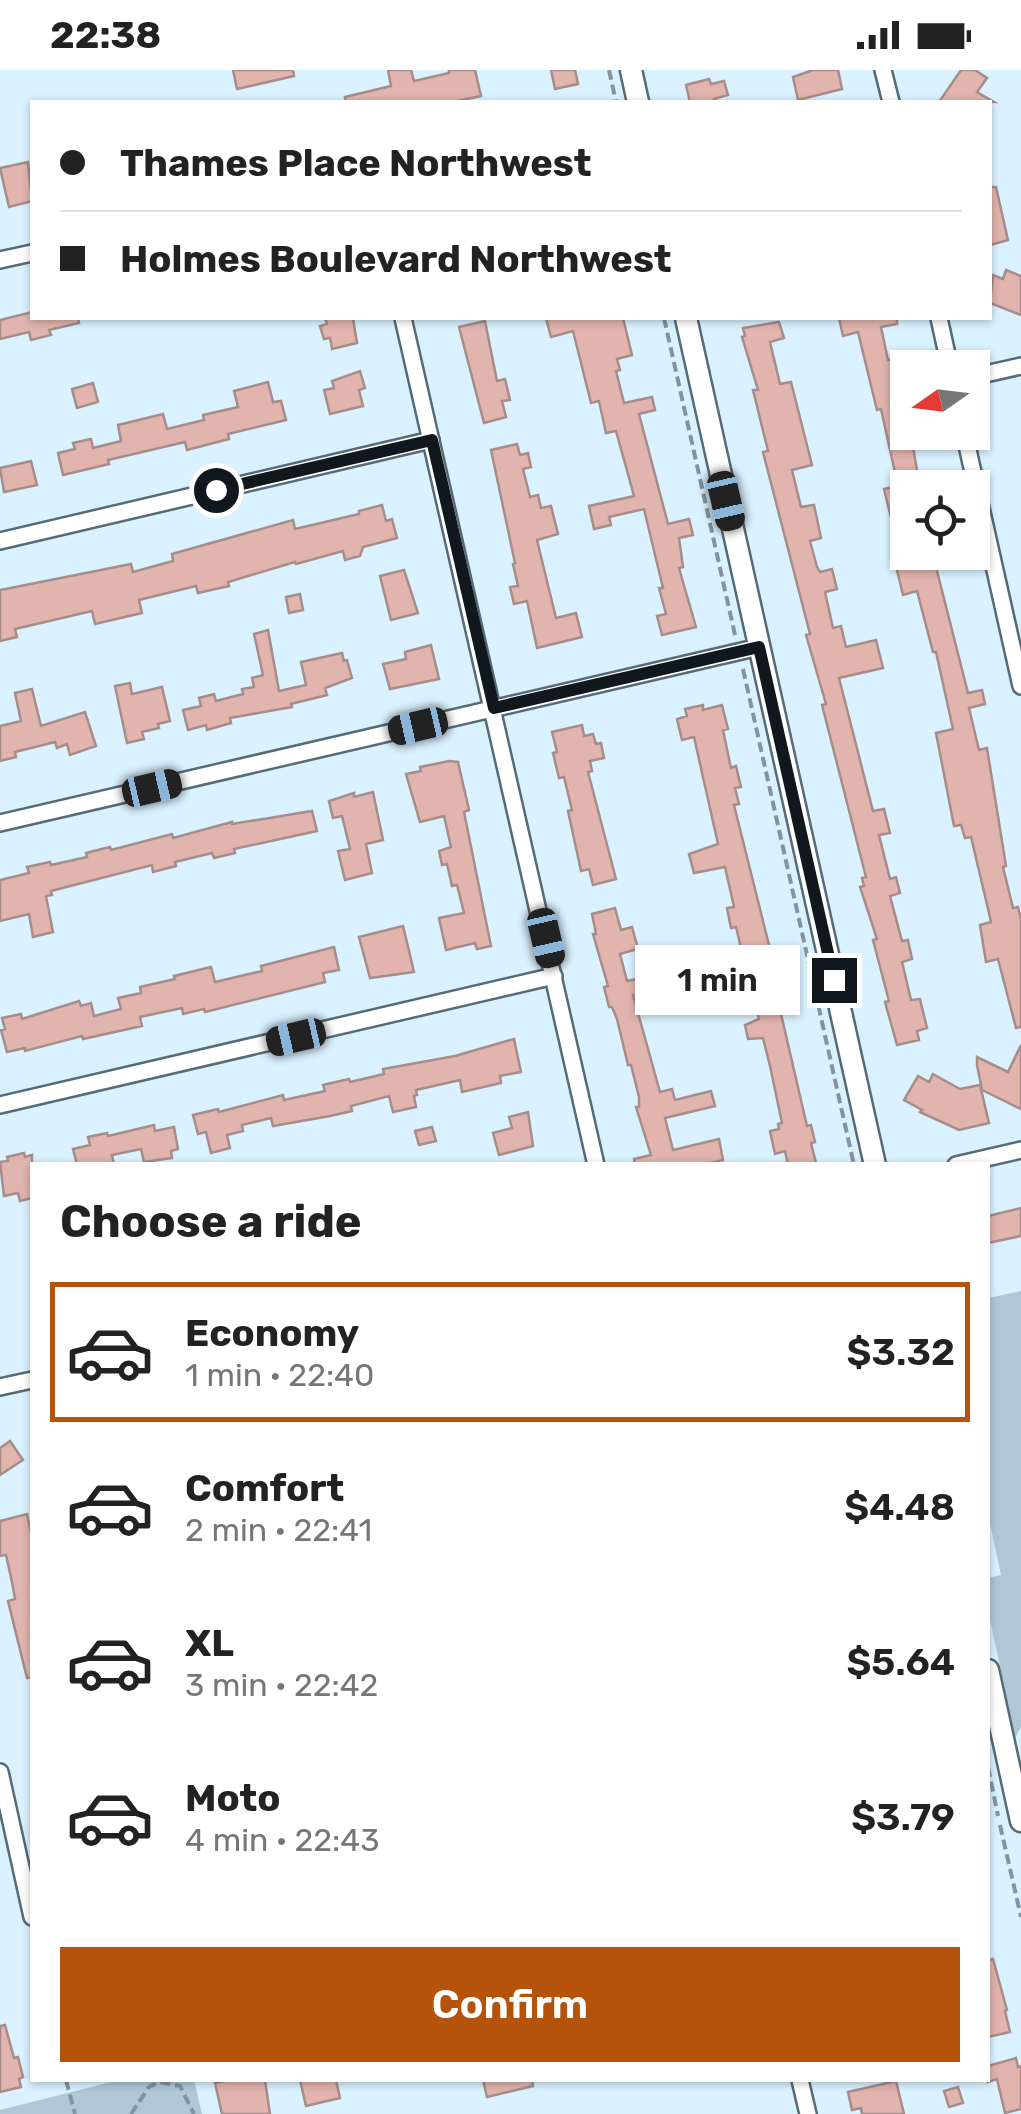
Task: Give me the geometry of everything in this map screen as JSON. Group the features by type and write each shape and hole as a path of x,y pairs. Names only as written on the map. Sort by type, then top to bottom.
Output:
{"street":[{"path":"631,70 638,100"},
{"path":"883,70 890,100"},
{"path":"0,260 30,252"},
{"path":"403,320 595,1162"},
{"path":"686,320 749,650 874,1162"},
{"path":"939,320 946,350"},
{"path":"990,374 1021,366"},
{"path":"0,541 432,440"},
{"path":"968,450 1021,686"},
{"path":"0,823 749,650"},
{"path":"0,1106 554,976"},
{"path":"969,1162 1021,1150"},
{"path":"0,1388 30,1380"},
{"path":"990,1679 1021,1820"},
{"path":"1010,1770 1021,1751"},
{"path":"0,1772 30,1908"},
{"path":"800,2082 808,2114"}],"path":[{"path":"609,70 616,100"},
{"path":"665,320 749,650 853,1162"},
{"path":"990,1775 1021,1917"},
{"path":"67,2082 75,2114"},
{"path":"131,2114 149,2087 169,2082 180,2086 194,2114"}],"shaded area":[{"path":"1021,1291 1021,1727 1015,1738 990,1619 990,1578 1001,1575 990,1523 990,1298"},
{"path":"111,2082 194,2082 202,2114 0,2114 0,2110"}],"building":[{"path":"233,70 293,70 294,76 237,89"},
{"path":"388,70 411,70 414,81 449,70 475,70 481,96 462,100 346,100 345,97 391,86"},
{"path":"551,70 575,70 578,84 555,89"},
{"path":"813,70 838,70 842,89 798,100 793,77"},
{"path":"961,70 975,70 987,78 977,92 991,100 940,100"},
{"path":"709,79 711,84 724,81 728,95 714,100 690,100 686,85"},
{"path":"28,162 30,202 9,207 0,168"},
{"path":"992,187 996,187 1008,240 992,244"},
{"path":"1006,270 1021,276 1021,315 992,304 993,275 1003,279"},
{"path":"30,312 30,320 79,323 49,330 51,335 31,340 29,332 0,339 0,320"},
{"path":"326,320 353,320 357,343 332,349 330,338 324,339 320,326 327,324"},
{"path":"547,320 623,320 632,355 617,359 620,370 616,371 624,403 652,397 655,410 639,414 668,524 689,519 693,535 679,538 683,567 679,568 696,627 662,635 657,616 666,614 659,588 663,588 644,509 609,517 611,525 594,529 589,506 634,496 616,431 606,433 599,401 591,403 573,331 551,337"},
{"path":"839,320 897,320 897,324 881,327 890,360 890,450 881,409 877,410 858,332 843,336"},
{"path":"485,321 497,381 505,379 510,400 502,401 506,417 484,423 459,327"},
{"path":"779,322 784,338 770,342 780,384 791,382 812,465 792,470 801,507 814,505 821,538 810,541 817,567 820,572 832,569 837,589 825,592 833,628 841,626 846,647 876,640 883,668 839,678 873,811 884,809 890,833 879,835 890,879 896,877 900,893 890,896 902,941 908,940 912,959 902,962 911,1000 920,999 927,1028 917,1031 919,1040 897,1045 873,940 877,939 860,887 866,877 763,452 768,451 753,390 758,390 742,337 743,328"},
{"path":"360,371 365,388 359,390 363,406 330,414 324,390 334,388 332,381"},
{"path":"268,382 273,402 281,401 286,420 228,434 229,439 187,450 185,442 63,475 58,453 75,449 73,443 91,439 93,448 121,441 118,425 163,414 167,429 204,420 203,415 238,407 234,391"},
{"path":"93,383 98,402 77,408 72,389"},
{"path":"517,444 520,455 528,453 531,467 523,469 530,497 538,495 541,508 551,506 558,534 537,540 556,618 576,613 582,637 537,648 527,601 514,604 510,587 518,586 515,563 491,450"},
{"path":"890,450 914,450 917,470 894,470"},
{"path":"31,461 37,485 4,492 0,468"},
{"path":"890,488 890,514 884,489"},
{"path":"382,505 386,521 392,519 397,538 363,547 360,556 345,560 343,551 295,562 228,582 229,586 198,593 196,586 139,600 142,613 95,624 92,611 15,629 17,637 0,641 0,590 131,564 133,572 173,561 172,554 293,520 295,529"},
{"path":"404,570 418,613 391,620 380,576"},
{"path":"897,570 937,570 968,693 982,690 985,704 969,708 979,750 987,748 1006,866 1003,867 1013,908 1018,907 1021,920 1021,1027 1016,1028 998,959 986,962 980,925 991,922 971,837 965,838 961,825 954,826 936,733 953,729 936,652 917,591 903,595"},
{"path":"300,594 303,610 289,613 286,597"},
{"path":"268,630 279,691 306,685 301,662 342,653 352,678 325,688 327,695 291,704 292,707 230,718 231,723 207,730 206,725 188,730 183,710 201,706 199,698 214,694 216,701 254,687 252,678 263,675 254,634"},
{"path":"431,645 439,679 390,689 383,664 406,659 405,652"},
{"path":"130,683 132,694 162,687 170,721 142,732 144,739 127,743 115,686"},
{"path":"32,689 41,726 85,712 96,746 70,755 67,744 57,748 55,742 15,752 16,757 0,761 0,726 21,721 15,693"},
{"path":"722,705 731,768 736,766 741,787 735,788 739,804 734,805 772,957 768,958 807,1126 811,1125 815,1142 811,1143 816,1162 787,1162 785,1151 775,1154 770,1131 779,1129 778,1124 782,1123 770,1066 763,1038 748,1039 745,1025 759,1019 752,989 710,999 706,983 747,973 736,927 731,928 727,908 734,907 725,867 694,873 689,854 718,844 694,737 682,740 677,719 687,716 685,709"},
{"path":"582,725 584,736 593,734 596,744 601,743 604,758 590,761 592,771 588,772 616,879 593,885 589,869 581,871 568,811 572,810 553,753 557,752 552,732"},
{"path":"458,762 469,810 464,812 491,946 477,949 475,943 446,950 439,918 464,913 457,885 452,886 439,851 451,847 444,816 420,822 406,774"},
{"path":"373,792 383,840 366,844 372,873 345,880 338,851 350,849 342,816 333,818 329,801"},
{"path":"312,811 317,831 234,849 235,853 214,858 212,853 175,862 176,866 153,872 152,865 51,891 52,895 46,896 53,932 33,937 29,914 0,921 0,880 29,873 27,867 50,862 51,865 110,847 111,850 172,834 173,838 232,822"},
{"path":"615,908 621,930 632,927 638,949 620,954 627,981 637,979 641,994 633,995 660,1092 672,1089 675,1100 711,1091 715,1106 665,1118 673,1150 719,1139 723,1160 634,1162 651,1155 636,1107 639,1097 631,1065 604,987 608,986 593,934 592,914"},
{"path":"403,926 414,972 370,978 359,937"},
{"path":"334,947 339,970 323,973 325,982 205,1012 204,1009 183,1014 182,1008 140,1017 142,1026 7,1052 2,1018 21,1014 22,1019 79,1001 81,1006 91,1003 94,1016 121,1009 118,998 141,993 140,987 175,979 174,976 211,967 215,982"},
{"path":"514,1039 521,1072 500,1076 501,1083 462,1092 460,1080 416,1090 416,1107 393,1112 389,1096 330,1116 273,1126 271,1118 242,1125 243,1131 227,1135 230,1148 211,1153 206,1132 198,1134 193,1115 283,1095 284,1100 325,1091 323,1085 384,1074 383,1069 455,1056"},
{"path":"1021,1045 1021,1109 982,1090 977,1057 1008,1072"},
{"path":"933,1074 960,1089 980,1085 989,1123 959,1130 904,1100 918,1076 929,1082"},
{"path":"528,1112 533,1146 499,1155 493,1133 512,1128 509,1117"},
{"path":"154,1125 155,1131 174,1127 178,1149 171,1151 172,1158 144,1162 141,1149 112,1155 113,1162 76,1162 73,1149 90,1145 88,1137 107,1133 108,1136"},
{"path":"432,1127 436,1141 419,1145 415,1131"},
{"path":"32,1155 30,1198 20,1201 18,1193 4,1196 0,1162 8,1161 7,1157"},
{"path":"1021,1208 1021,1236 990,1243 990,1216"},
{"path":"10,1441 23,1460 0,1475 0,1448"},
{"path":"27,1514 30,1528 27,1678 8,1601 15,1599 12,1582 6,1555 0,1556 0,1521"},
{"path":"993,1959 1010,2032 990,2037"},
{"path":"5,2025 23,2077 19,2079 21,2087 0,2092 0,2026"},
{"path":"1016,2058 1018,2067 1021,2066 1021,2109 1005,2113 997,2079 990,2081 990,2065"},
{"path":"265,2082 270,2114 222,2114 215,2083"},
{"path":"300,2082 336,2082 340,2098 306,2106"},
{"path":"483,2082 532,2082 533,2086 487,2097"},
{"path":"896,2082 904,2114 862,2114 861,2108 852,2110 848,2092"},
{"path":"958,2087 963,2103 949,2107 944,2091"}],"route":[{"path":"216,490 432,440 494,708 759,647 834,980"}]}
